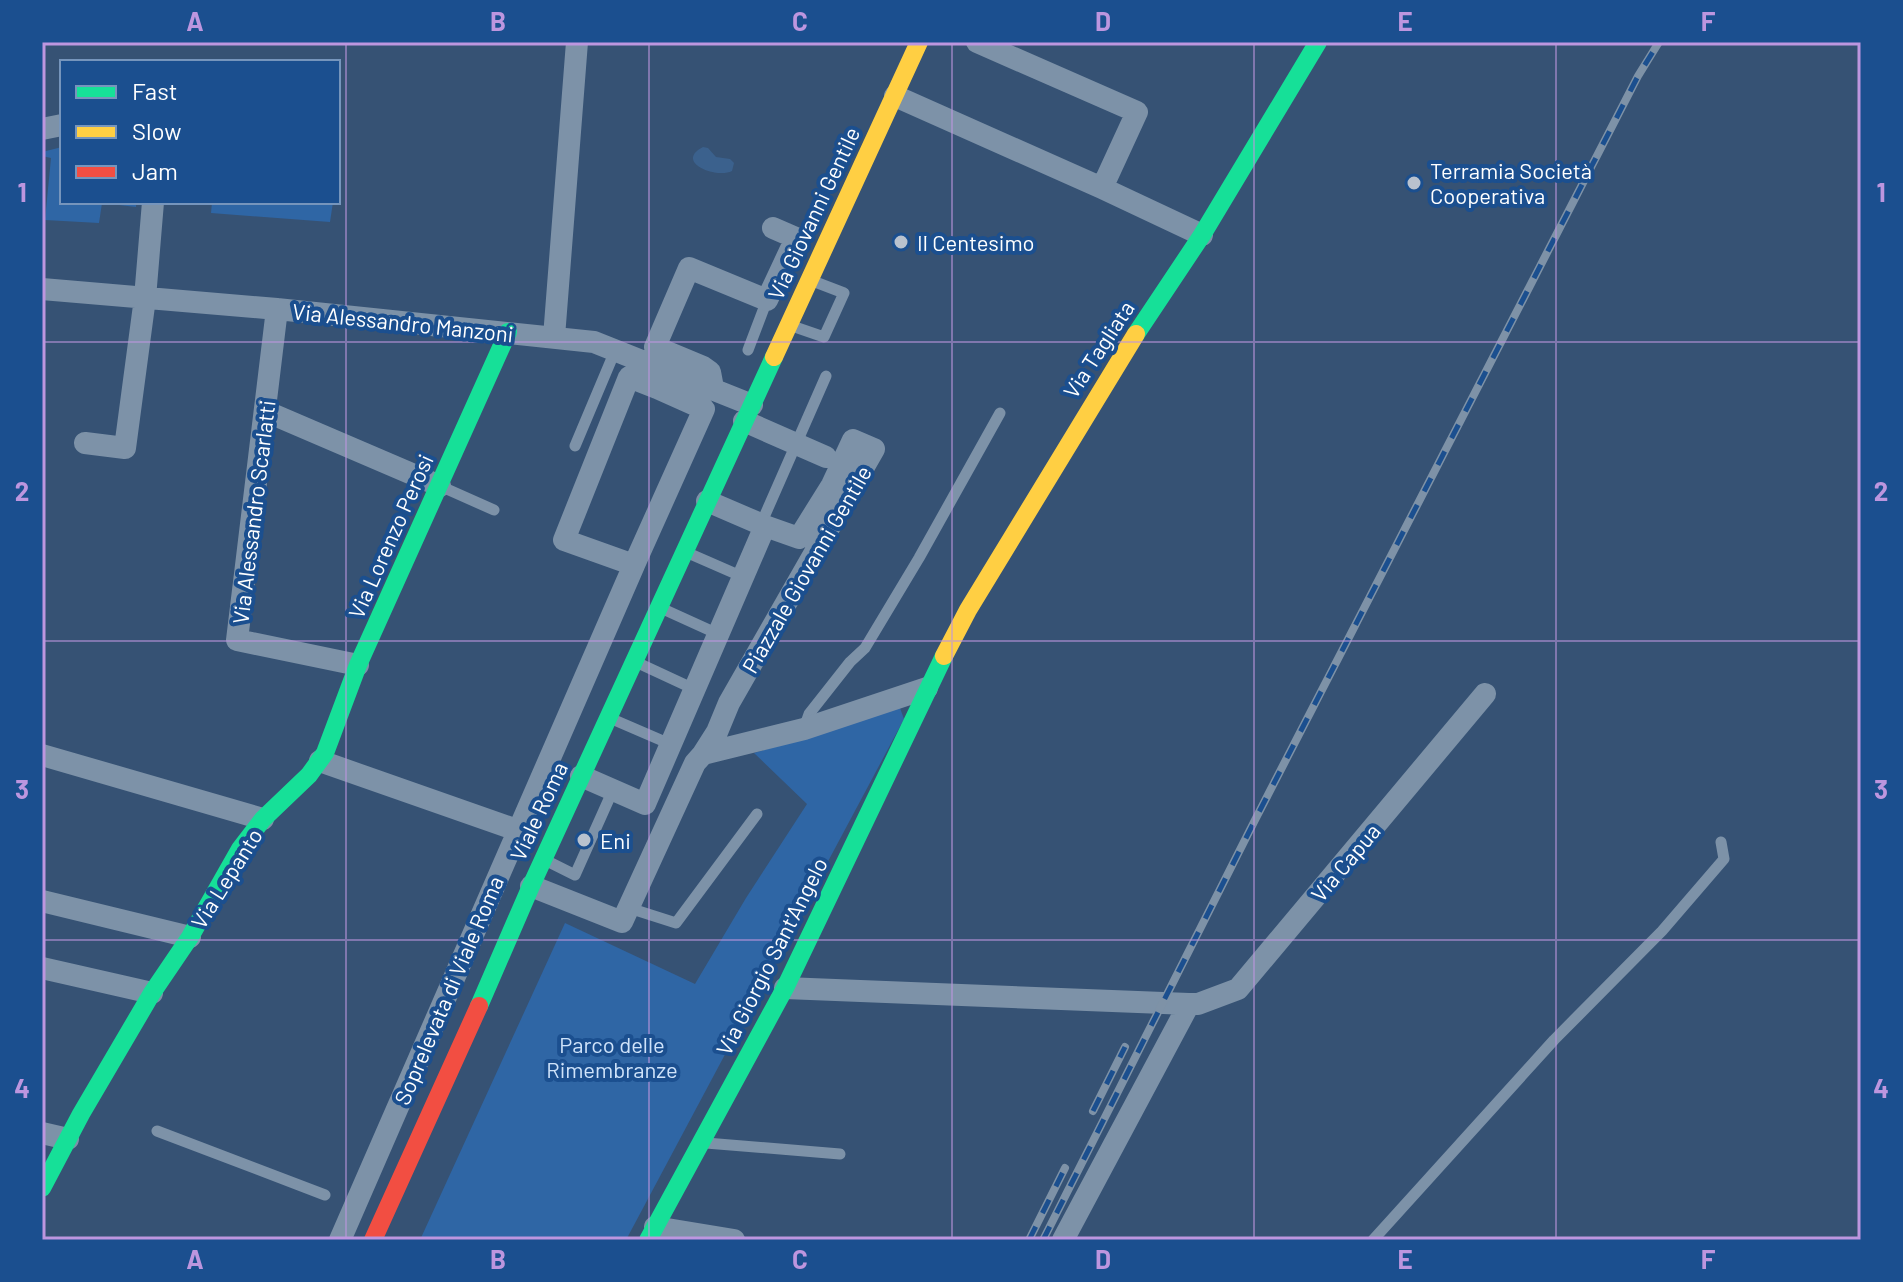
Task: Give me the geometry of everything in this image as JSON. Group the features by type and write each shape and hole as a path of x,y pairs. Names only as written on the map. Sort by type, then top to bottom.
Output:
{"street":[{"path":"554,337 577,42"},
{"name":"Via Giovanni Gentile","path":"748,413 919,42"},
{"path":"977,42 1137,112 1102,188"},
{"name":"Via Tagliata","path":"927,688 968,610 1110,373 1202,235 1318,42"},
{"path":"895,96 1202,235"},
{"path":"85,443 125,448 145,298 153,204"},
{"path":"713,388 710,372 703,367 655,347 689,268 767,300 796,238 773,228"},
{"name":"Via Alessandro Manzoni","path":"42,289 277,309 594,342 662,379 713,388 796,443 826,457"},
{"name":"Via Alessandro Scarlatti","path":"277,309 237,640 358,665"},
{"name":"Via Lorenzo Perosi","path":"320,761 358,665 508,332"},
{"path":"634,565 564,540 629,377 662,379"},
{"name":"Soprelevata di Viale Roma","path":"340,1240 349,1205 704,409 662,379"},
{"path":"265,411 440,486"},
{"name":"Viale Roma","path":"373,1240 543,859 748,413"},
{"name":"Piazzale Giovanni Gentile","path":"703,754 874,449 853,440 832,485 799,538 707,501"},
{"name":"Piazzale Giovanni Gentile","path":"581,776 645,804 763,525"},
{"path":"531,886 622,922 674,806 695,763 703,754 804,729 927,688"},
{"name":"Via Giorgio Sant'Angelo","path":"652,1233 785,988 927,688"},
{"name":"Via Capua","path":"785,988 1189,1004 1198,1004 1238,989 1485,694"},
{"path":"42,755 263,819"},
{"path":"320,761 517,830"},
{"name":"Via Lepanto","path":"42,1188 152,993 190,937 240,849 263,819 320,761"},
{"path":"42,901 190,937"},
{"path":"42,968 152,993"},
{"path":"1063,1240 1189,1004"},
{"path":"42,1133 68,1139"},
{"path":"652,1233 734,1240"}],"lane":[{"path":"788,325 824,337 844,293 809,279"},
{"path":"748,350 767,300"},
{"path":"575,446 615,351"},
{"name":"Piazzale Giovanni Gentile","path":"763,525 826,376"},
{"path":"804,729 809,714 865,648 1000,413"},
{"path":"440,486 494,510"},
{"path":"684,551 743,577"},
{"path":"658,607 718,634"},
{"path":"634,661 694,689"},
{"path":"608,717 670,744"},
{"path":"564,899 613,790"},
{"path":"629,908 676,923 757,814"},
{"path":"1373,1240 1554,1040 1662,931 1724,859 1721,842"},
{"path":"543,859 575,875"},
{"path":"157,1131 325,1195"},
{"path":"701,1143 840,1154"},
{"path":"349,1205 383,1219"}],"green space":[{"path":"60,148 60,204 102,204 99,223 45,220 51,158 42,156 42,152"},
{"path":"212,204 333,204 330,222 211,213"},
{"name":"Parco delle Rimembranze","path":"900,708 904,719 626,1240 420,1240 565,923 695,984 807,804 754,753"}],"shaded area":[{"path":"703,147 716,157 730,159 734,163 732,171 717,173 701,168 693,158"}],"railway":[{"path":"1043,1240 1256,818 1638,76 1659,42"},
{"path":"1093,1111 1125,1047"},
{"path":"1029,1240 1065,1168"}],"traffic: fast":[{"path":"1136,334 1202,235 1318,42"},
{"path":"42,1188 81,1114 152,993 190,937 240,849 263,819 309,775 325,753 358,665 508,332"},
{"path":"479,1006 774,357"},
{"path":"648,1240 785,988 944,656"}],"traffic: slow":[{"path":"774,357 919,42"},
{"path":"944,656 968,610 1136,334"}],"traffic: jam":[{"path":"373,1240 479,1006"}],"place":[{"name":"Terramia Società Cooperativa","path":"1414,183"},
{"name":"Il Centesimo","path":"901,242"},
{"name":"Eni","path":"584,840"}]}
